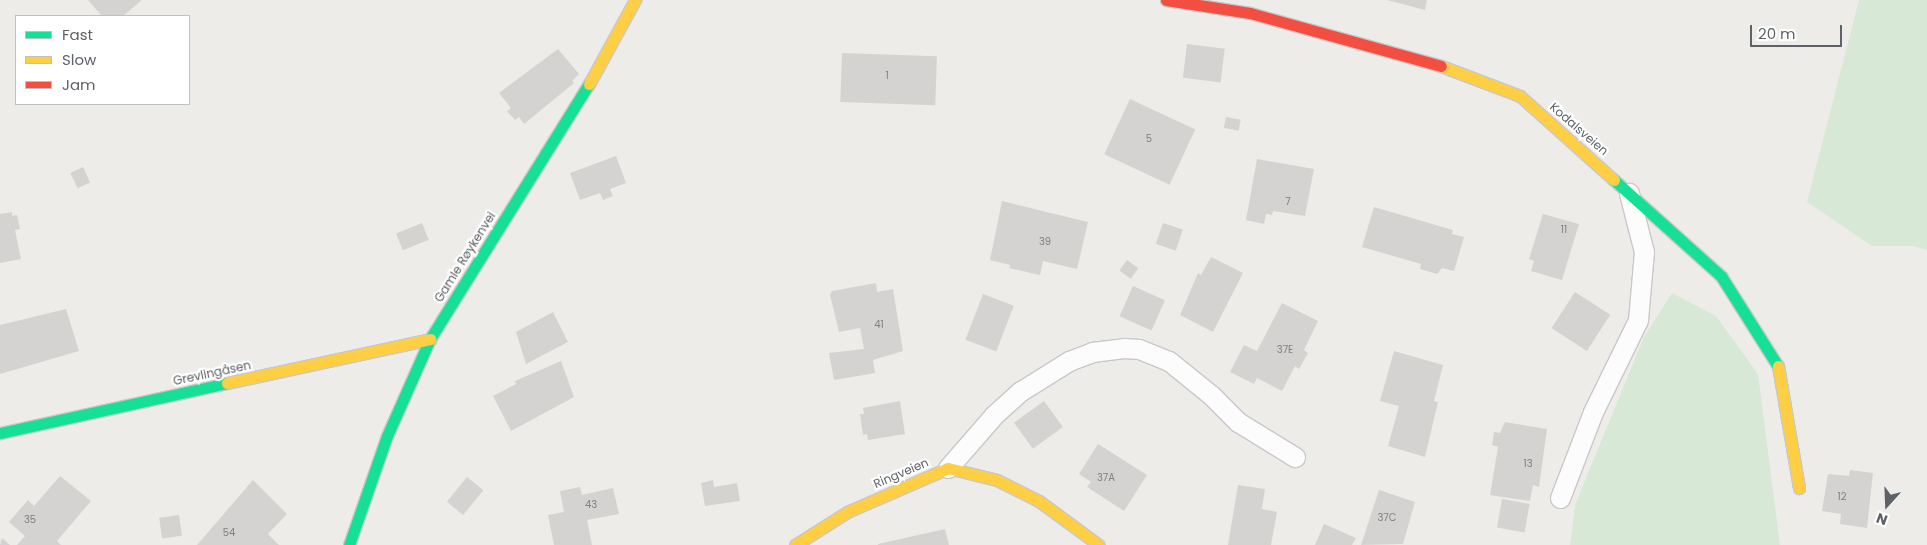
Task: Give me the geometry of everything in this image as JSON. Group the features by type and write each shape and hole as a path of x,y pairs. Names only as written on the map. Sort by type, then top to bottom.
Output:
{"street":[{"name":"Gamle Røykenvei","path":"349,545 387,436 430,339 604,61 635,0"},
{"name":"Kodalsveien","path":"1166,0 1250,13 1418,58 1520,96 1721,276 1778,367 1799,488"},
{"name":"Grevlingåsen","path":"0,433 430,339"},
{"name":"Ringveien","path":"795,545 846,512 948,468 997,480 1031,497 1099,545"}],"lane":[{"path":"1560,498 1593,412 1638,320 1644,252 1628,191"},
{"path":"948,468 994,414 1021,391 1069,361 1092,352 1124,348 1139,349 1169,361 1212,396 1238,422 1296,457"}],"green space":[{"path":"1859,0 1927,0 1927,250 1913,246 1872,246 1807,202"},
{"path":"1672,293 1716,316 1758,374 1780,545 1570,545 1575,505 1644,337"}],"building":[{"path":"88,0 142,0 124,15 101,15"},
{"path":"1387,0 1427,0 1425,10"},
{"path":"1187,44 1225,49 1221,82 1183,78"},
{"path":"558,49 579,74 572,81 574,83 524,124 519,117 515,120 507,111 511,108 499,93"},
{"path":"842,53 937,56 935,105 840,102"},
{"path":"1130,99 1195,129 1169,185 1104,154"},
{"path":"1226,117 1241,120 1239,131 1224,128"},
{"path":"616,156 626,183 610,189 613,196 603,200 600,193 580,200 570,173"},
{"path":"1257,159 1314,169 1305,216 1273,211 1272,215 1266,214 1264,224 1246,220"},
{"path":"83,167 90,182 77,188 70,173"},
{"path":"1002,201 1088,222 1077,269 1043,261 1040,275 1009,268 1010,265 990,260"},
{"path":"1374,207 1453,230 1452,234 1464,237 1454,271 1442,268 1437,274 1420,269 1421,264 1362,247"},
{"path":"12,212 12,216 17,215 20,229 15,230 21,259 0,263 0,214"},
{"path":"1543,214 1579,224 1562,280 1531,271 1534,261 1529,259"},
{"path":"422,223 429,240 403,250 396,233"},
{"path":"1163,223 1183,230 1176,251 1156,244"},
{"path":"1211,257 1243,273 1213,332 1180,315 1198,273 1201,275"},
{"path":"1127,260 1138,268 1131,279 1119,271"},
{"path":"876,283 877,292 893,289 903,351 873,360 875,373 834,380 829,353 864,349 860,328 839,332 830,295 832,291"},
{"path":"1133,286 1165,300 1152,330 1120,316"},
{"path":"1575,292 1610,315 1587,351 1552,328"},
{"path":"983,294 1014,306 996,352 965,340"},
{"path":"1282,303 1318,321 1304,350 1308,353 1299,369 1295,366 1282,391 1257,378 1254,384 1230,372 1244,345 1257,351"},
{"path":"66,309 79,351 0,374 0,325"},
{"path":"553,312 568,342 526,364 516,332"},
{"path":"1394,351 1443,365 1434,401 1438,402 1425,457 1388,446 1399,406 1380,401"},
{"path":"561,361 574,397 511,431 493,396 516,384 515,381"},
{"path":"900,401 905,434 868,440 867,434 863,435 860,414 864,414 863,408"},
{"path":"1044,401 1063,427 1033,449 1014,423"},
{"path":"1505,422 1547,429 1539,487 1533,485 1530,501 1490,495 1498,447 1492,445 1494,432 1500,433"},
{"path":"1098,444 1147,475 1124,511 1087,487 1091,482 1079,474"},
{"path":"1850,470 1873,473 1867,528 1840,524 1841,514 1822,511 1828,474 1849,476"},
{"path":"60,476 91,501 57,541 61,545 17,545 25,536 9,522 28,500 34,506"},
{"path":"467,477 483,490 463,515 447,502"},
{"path":"253,480 287,514 268,534 279,545 197,545"},
{"path":"713,480 714,487 737,483 740,501 705,506 701,483"},
{"path":"1238,485 1265,489 1262,509 1277,512 1271,545 1228,545"},
{"path":"580,487 582,495 613,488 619,514 587,520 592,545 554,545 548,515 564,512 560,491"},
{"path":"1379,490 1415,502 1403,544 1361,545"},
{"path":"1502,499 1530,504 1525,532 1497,528"},
{"path":"179,515 182,536 162,539 159,518"},
{"path":"1324,524 1356,538 1352,545 1315,545"},
{"path":"945,529 949,545 878,545 878,544"},
{"path":"2,538 10,545 0,545"}],"traffic: fast":[{"path":"349,545 387,436 430,339 589,84"},
{"path":"1614,180 1721,276 1778,366"},
{"path":"0,433 227,383"}],"traffic: slow":[{"path":"589,84 635,0"},
{"path":"1441,66 1520,96 1614,180"},
{"path":"227,383 430,339"},
{"path":"1778,366 1799,488"},
{"path":"795,545 847,512 948,468 997,480 1039,501 1099,545"}],"traffic: jam":[{"path":"1166,0 1250,13 1441,66"}]}
